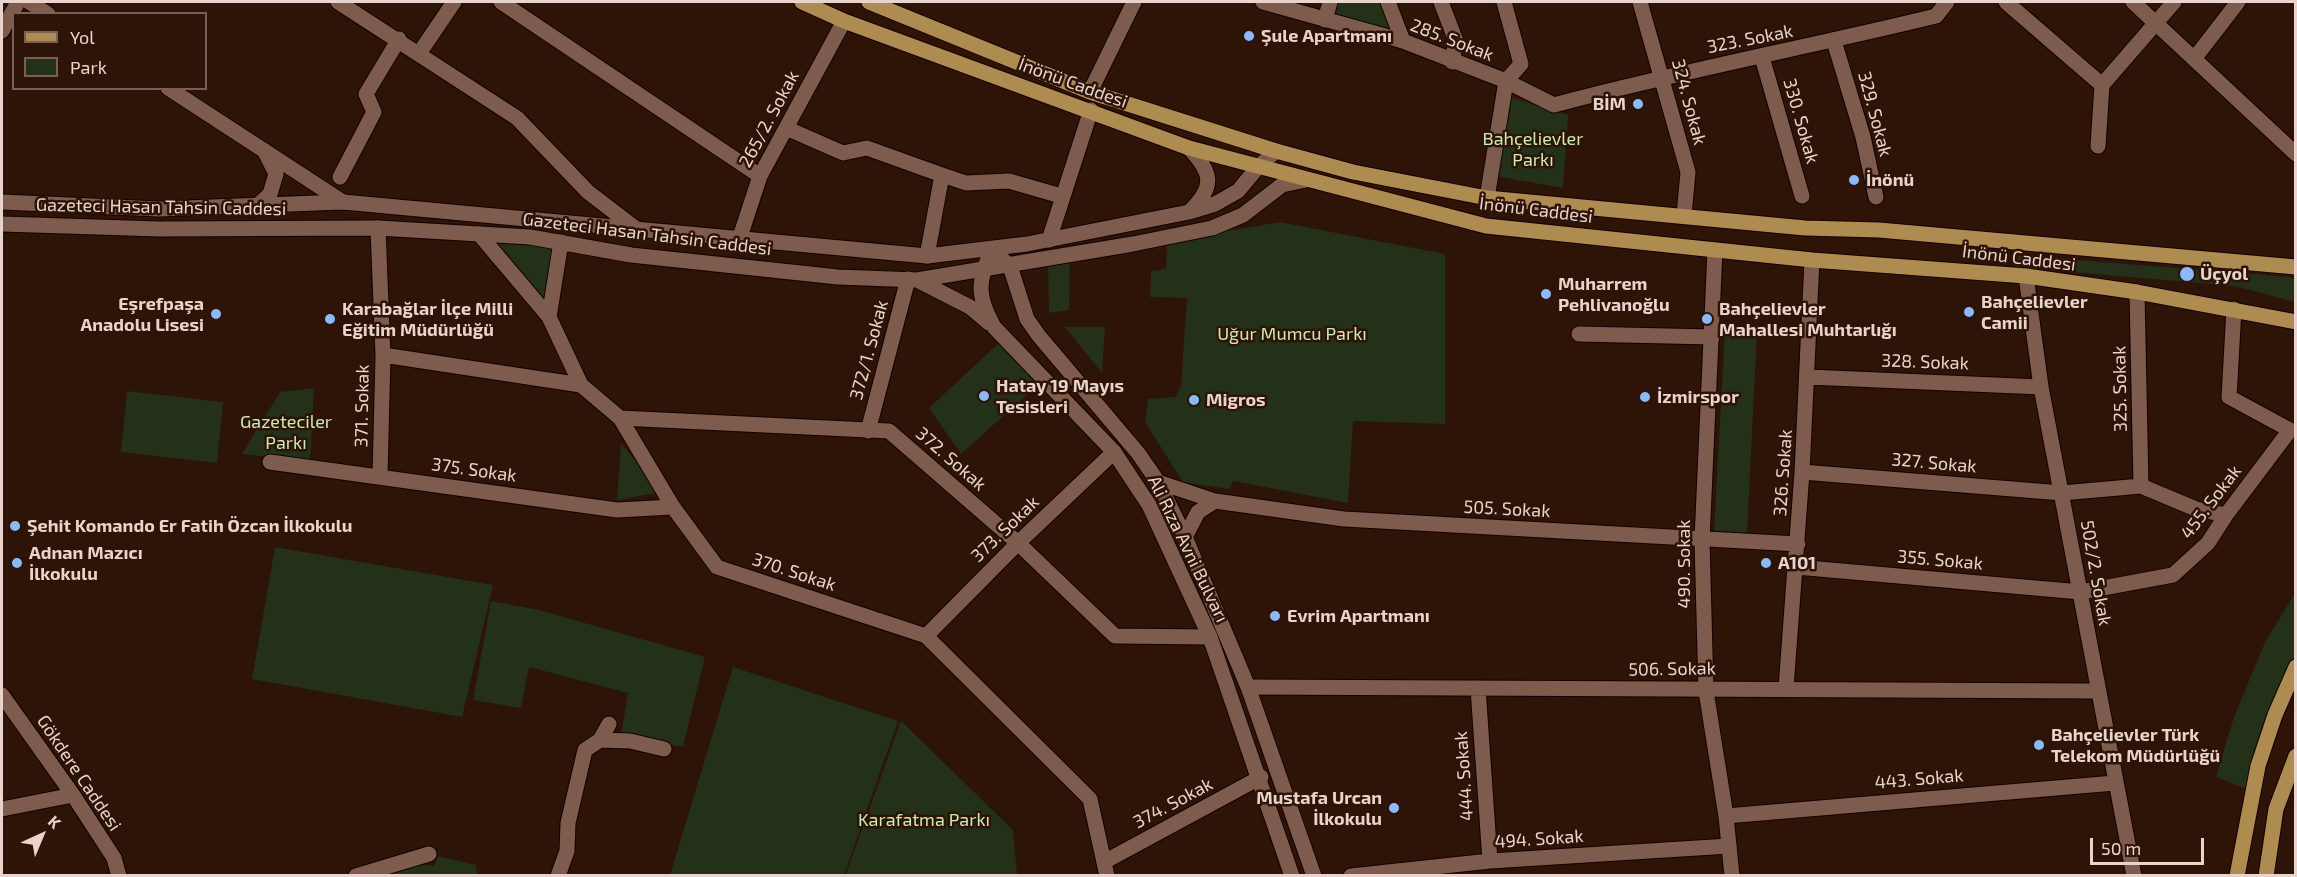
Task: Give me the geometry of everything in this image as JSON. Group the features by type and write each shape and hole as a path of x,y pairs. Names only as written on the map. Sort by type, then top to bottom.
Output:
{"main road":[{"name":"İnönü Caddesi","path":"802,2 844,21 1091,110 1189,148 1485,226 1812,260 2026,276 2137,292 2295,322"},
{"name":"İnönü Caddesi","path":"869,2 1090,92 1276,151 1353,172 1487,198 1805,228 1879,230 2295,267"},
{"path":"2237,876 2259,766 2275,715 2295,667"},
{"path":"2266,876 2276,809 2295,756"}],"street":[{"path":"29,2 45,12"},
{"path":"338,2 420,52 517,118 588,192 635,228"},
{"path":"420,52 454,2"},
{"path":"501,2 760,176"},
{"path":"1090,92 1134,2"},
{"name":"285. Sokak","path":"1263,2 1403,41 1452,62 1506,81 1554,105"},
{"path":"1324,20 1330,2"},
{"path":"1388,2 1403,41"},
{"path":"1441,2 1456,41 1452,62"},
{"path":"1487,198 1506,81 1521,64 1504,2"},
{"name":"324. Sokak","path":"1640,2 1688,172 1684,215"},
{"name":"323. Sokak","path":"1554,105 1662,76 1762,57 1936,16 1947,2"},
{"path":"2006,2 2102,85"},
{"path":"2133,2 2295,154"},
{"path":"2098,147 2102,85 2174,2"},
{"path":"2194,59 2238,2"},
{"path":"2,31 12,13"},
{"name":"265/2. Sokak","path":"739,240 760,176 844,21"},
{"path":"340,177 374,112 366,94 399,39"},
{"name":"329. Sokak","path":"1834,41 1863,137 1876,197"},
{"name":"330. Sokak","path":"1762,57 1802,196"},
{"path":"171,90 262,147 343,202"},
{"path":"1048,240 1091,110"},
{"path":"786,129 843,153 867,148 966,183 1009,181 1061,196"},
{"path":"257,206 270,194 276,174 262,147"},
{"path":"1189,148 1205,165 1209,181 1203,198 1189,213"},
{"path":"1261,199 1275,172 1276,151"},
{"name":"Gazeteci Hasan Tahsin Caddesi","path":"2,202 159,209 343,202 927,256 992,250 1189,213 1215,204 1238,191 1258,167 1276,151"},
{"path":"927,256 942,175"},
{"name":"Gazeteci Hasan Tahsin Caddesi","path":"2,224 159,229 378,228 530,237 631,255 712,264 838,277 912,279 1010,266 1212,228 1243,215 1282,185 1306,180"},
{"name":"371. Sokak","path":"378,228 383,356 380,476"},
{"name":"370. Sokak","path":"479,234 549,317 581,385 620,418 674,507 717,567 926,636 1089,799 1106,869"},
{"path":"549,317 561,242"},
{"path":"992,250 1010,266"},
{"name":"Ali Rıza Avni Bulvarı","path":"992,250 983,269 980,294 994,327 1114,452 1149,506 1210,637 1261,777 1292,876"},
{"name":"490. Sokak","path":"1715,250 1702,540 1706,691 1726,816 1732,876"},
{"name":"326. Sokak","path":"1786,688 1803,472 1812,260"},
{"path":"1017,281 1025,268 1035,261"},
{"name":"Ali Rıza Avni Bulvarı","path":"1010,266 1017,281 1027,319 1033,328 1138,453 1158,482 1185,537 1248,687 1314,876"},
{"name":"502/2. Sokak","path":"2026,276 2041,387 2134,876"},
{"path":"912,279 970,307 994,327"},
{"name":"372/1. Sokak","path":"868,431 912,279"},
{"name":"325. Sokak","path":"2137,292 2141,486"},
{"name":"455. Sokak","path":"2081,592 2173,575 2208,543 2226,515 2290,430 2229,397 2234,309"},
{"path":"1579,334 1712,337"},
{"path":"383,356 581,385"},
{"name":"328. Sokak","path":"1808,377 2041,387"},
{"name":"372. Sokak","path":"620,418 889,431 1017,543 1114,636 1210,637"},
{"name":"373. Sokak","path":"926,636 1017,543 1114,452"},
{"name":"375. Sokak","path":"270,462 617,510 674,507"},
{"name":"327. Sokak","path":"1803,472 2061,493 2141,486"},
{"name":"505. Sokak","path":"1158,482 1215,501 1344,519 1798,544"},
{"path":"2141,486 2196,509 2226,515"},
{"path":"1185,537 1198,512 1215,501"},
{"name":"355. Sokak","path":"1796,567 2081,592"},
{"name":"506. Sokak","path":"1248,687 1706,691 1724,688 2097,691"},
{"name":"444. Sokak","path":"1478,688 1490,861"},
{"name":"Gökdere Caddesi","path":"2,695 8,715 73,795 114,858 119,876"},
{"path":"558,876 567,851 568,823 585,750 600,740 609,724"},
{"path":"600,740 630,741 664,749"},
{"name":"374. Sokak","path":"1106,869 1261,777"},
{"name":"443. Sokak","path":"1726,816 2115,783"},
{"path":"2,809 73,795"},
{"name":"494. Sokak","path":"1351,876 1490,861 1729,846"},
{"path":"356,876 429,854"}],"green space":[{"path":"1337,2 1385,2 1397,33 1332,18"},
{"name":"Bahçelievler Parkı","path":"1510,97 1568,115 1563,188 1495,176"},
{"name":"Uğur Mumcu Parkı","path":"1280,222 1445,254 1445,424 1353,421 1348,503 1233,481 1229,489 1183,482 1145,422 1148,399 1175,397 1181,386 1187,298 1150,297 1151,271 1166,269 1167,241"},
{"path":"490,235 557,241 547,307"},
{"path":"2015,255 2289,277 2295,279 2295,302 2235,286 2014,267"},
{"path":"1070,257 1069,310 1049,313 1048,264"},
{"path":"1065,327 1105,327 1102,373"},
{"path":"1725,330 1757,332 1747,533 1714,531"},
{"name":"Hatay 19 Mayıs Tesisleri","path":"1001,341 1040,383 961,454 929,408"},
{"name":"Gazeteciler Parkı","path":"314,388 310,461 242,454 280,392"},
{"path":"127,391 223,402 217,463 121,452"},
{"path":"621,443 661,492 617,500"},
{"path":"275,547 493,585 462,717 252,679"},
{"path":"2295,593 2295,655 2267,723 2249,790 2216,777 2234,717 2265,642"},
{"path":"491,601 539,610 705,657 683,747 621,735 628,693 529,667 521,708 473,700"},
{"path":"733,667 898,721 844,875 670,875"},
{"name":"Karafatma Parkı","path":"901,721 1013,830 1017,875 846,874"},
{"path":"438,856 476,865 477,875 381,876 416,864 434,866"}],"place":[{"name":"Şule Apartmanı","path":"1249,36"},
{"name":"BİM","path":"1638,104"},
{"name":"İnönü","path":"1854,180"},
{"name":"Üçyol","path":"2187,274"},
{"name":"Muharrem Pehlivanoğlu","path":"1546,294"},
{"name":"Bahçelievler Camii","path":"1969,312"},
{"name":"Eşrefpaşa Anadolu Lisesi","path":"216,314"},
{"name":"Karabağlar İlçe Milli Eğitim Müdürlüğü","path":"330,319"},
{"name":"Bahçelievler Mahallesi Muhtarlığı","path":"1707,319"},
{"name":"Hatay 19 Mayıs Tesisleri","path":"984,396"},
{"name":"İzmirspor","path":"1645,397"},
{"name":"Migros","path":"1194,400"},
{"name":"Şehit Komando Er Fatih Özcan İlkokulu","path":"15,526"},
{"name":"Adnan Mazıcı İlkokulu","path":"17,563"},
{"name":"A101","path":"1766,563"},
{"name":"Evrim Apartmanı","path":"1275,616"},
{"name":"Bahçelievler Türk Telekom Müdürlüğü","path":"2039,745"},
{"name":"Mustafa Urcan İlkokulu","path":"1394,808"}]}
